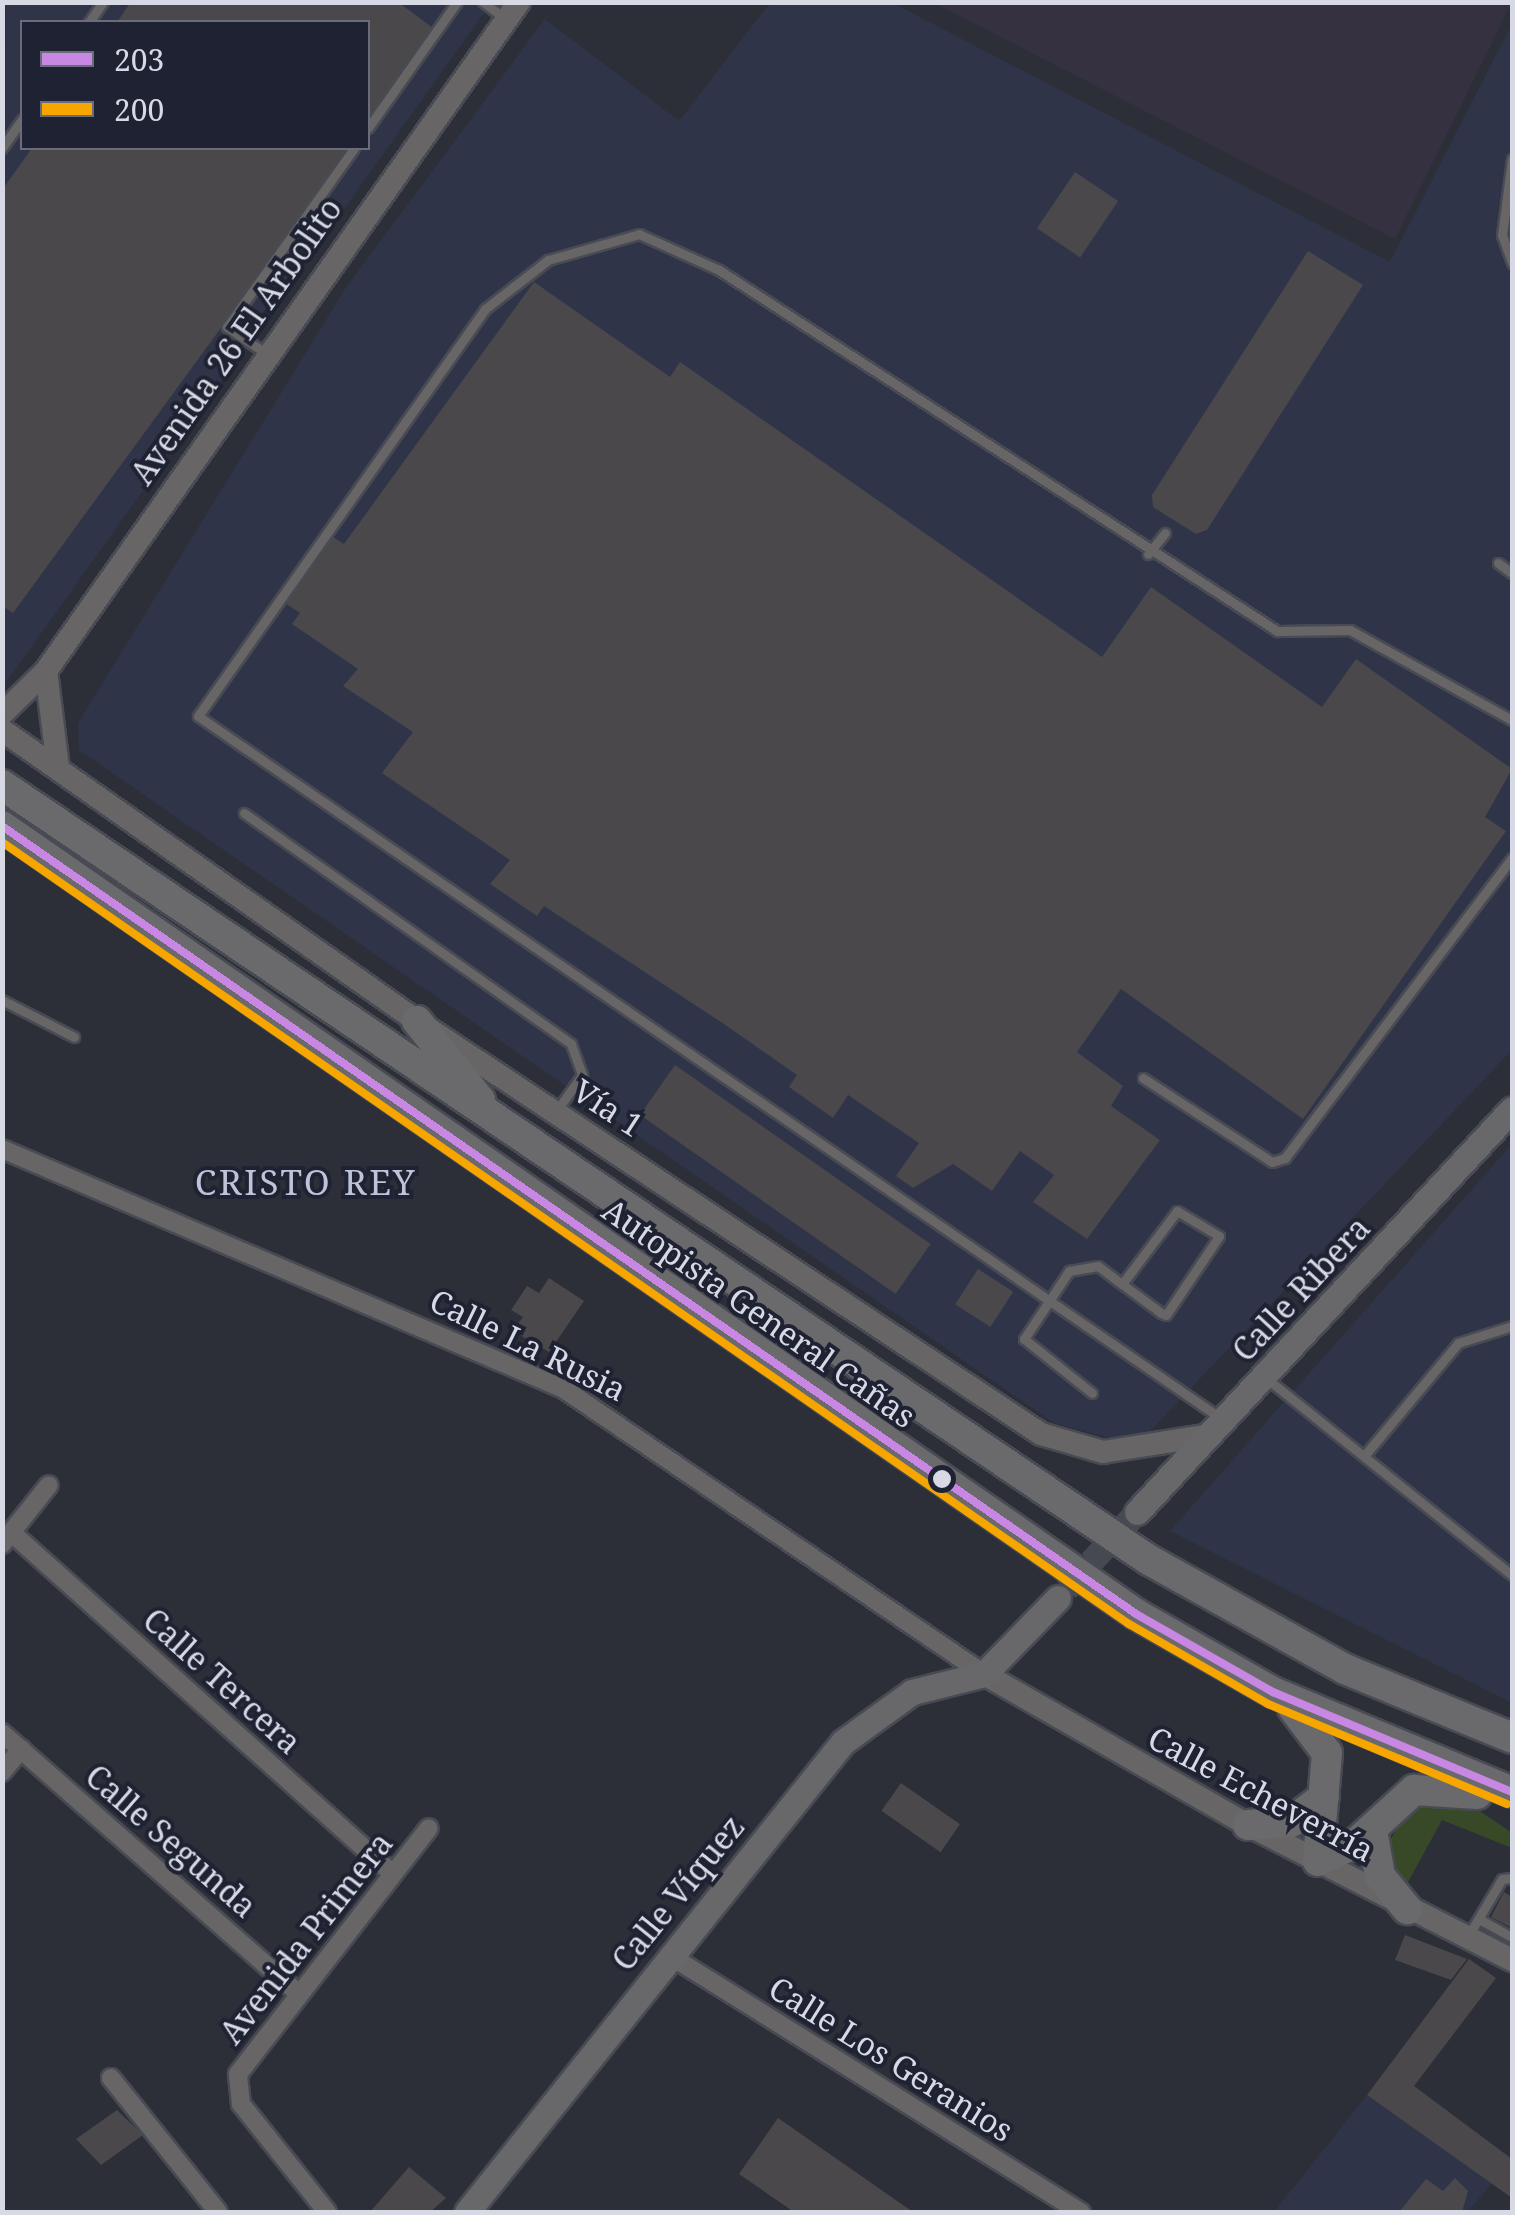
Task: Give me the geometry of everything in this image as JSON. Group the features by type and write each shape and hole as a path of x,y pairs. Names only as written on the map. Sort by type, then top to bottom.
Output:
{"highway":[{"name":"Autopista General Cañas","path":"2,785 501,1126 1149,1560 1345,1669 1512,1738"},
{"name":"Autopista General Cañas","path":"2,826 948,1488 1273,1692 1512,1792"},
{"path":"417,1021 501,1126"},
{"path":"1273,1692 1319,1732 1328,1764 1318,1861"},
{"path":"1318,1861 1372,1830 1399,1798 1429,1787 1512,1809"},
{"path":"1248,1825 1291,1822 1324,1797"},
{"path":"1372,1830 1380,1876 1407,1909"}],"main road":[{"name":"Calle Ribera","path":"1138,1512 1512,1110"},
{"path":"984,1674 1058,1598"},
{"name":"Calle Víquez","path":"467,2212 843,1742 912,1692 984,1674"}],"street":[{"name":"Avenida 26 El Arbolito","path":"2,714 46,671 264,352 513,11"},
{"path":"46,671 58,768"},
{"name":"Vía 1","path":"2,730 417,1021 1041,1434 1103,1452 1216,1428"},
{"name":"Calle La Rusia","path":"2,1149 564,1390 984,1674"},
{"path":"7,1539 49,1485"},
{"name":"Calle Tercera","path":"7,1539 393,1874"},
{"name":"Calle Echeverría","path":"984,1674 1248,1825 1407,1909 1473,1928 1512,1960"},
{"name":"Calle Segunda","path":"2,1732 299,1994"},
{"path":"2,1772 21,1749"},
{"name":"Avenida Primera","path":"327,2212 235,2086 299,1994 429,1828"},
{"name":"Calle Los Geranios","path":"669,1956 1081,2212"},
{"path":"112,2078 218,2212"}],"lane":[{"path":"370,125 457,2"},
{"path":"483,2 513,11"},
{"path":"2,148 20,122"},
{"path":"264,352 227,326 353,150"},
{"path":"1512,159 1502,235 1512,263"},
{"path":"1216,1428 1050,1296 198,716 485,309 548,260 639,234 719,270 1148,554 1277,630 1350,630 1512,720"},
{"path":"1148,554 1165,533"},
{"path":"1498,564 1512,573"},
{"path":"244,813 571,1044 582,1075 556,1113"},
{"path":"1144,1078 1272,1162 1285,1158 1512,858"},
{"path":"2,1000 74,1036"},
{"path":"1092,1393 1024,1339 1050,1296 1084,1264 1122,1284 1166,1315 1219,1236 1177,1211 1122,1284"},
{"path":"1364,1456 1458,1343 1512,1326"},
{"path":"1264,1376 1512,1575"},
{"path":"1512,1878 1502,1879 1473,1928 1512,1937"}],"shaded area":[{"path":"6,2 491,3 7,681 2,678"},
{"path":"934,2 1512,2 1395,239 934,3"},
{"path":"770,3 893,3 1390,262 1512,24 1512,1050 1137,1445 1054,1423 79,750 78,723 345,289 545,19 679,121"},
{"path":"1512,1144 1512,1703 1170,1531"},
{"path":"1367,2095 1492,2183 1468,2212 1274,2212"}],"green space":[{"path":"1468,1803 1512,1833 1512,1848 1442,1820 1408,1882 1397,1876 1386,1846 1413,1804"}],"building":[{"path":"131,2 398,2 437,31 370,123 370,20 118,20"},
{"path":"31,150 351,150 13,613 2,606 2,190"},
{"path":"1075,172 1118,201 1080,257 1037,228"},
{"path":"1308,251 1363,285 1207,530 1196,534 1153,507 1152,495"},
{"path":"534,282 670,377 680,362 1102,657 1151,587 1322,707 1356,659 1512,769 1485,817 1506,831 1303,1119 1121,989 1077,1052 1123,1086 1111,1106 1160,1140 1087,1239 1033,1202 1054,1175 1020,1151 992,1191 953,1164 913,1188 896,1176 919,1143 848,1095 833,1118 789,1087 797,1075 724,1024 544,906 537,916 490,884 510,860 382,773 413,732 343,686 358,669 292,624 300,613 285,603 333,537 344,544"},
{"path":"675,1065 931,1244 896,1294 640,1115"},
{"path":"978,1269 1013,1292 990,1327 955,1304"},
{"path":"549,1278 584,1301 549,1352 513,1331 523,1317 511,1310 527,1286 539,1293"},
{"path":"901,1783 960,1824 940,1852 881,1811"},
{"path":"1504,1892 1512,1897 1512,1928 1491,1917"},
{"path":"1405,1935 1467,1959 1451,1980 1395,1960"},
{"path":"1469,1959 1496,1978 1414,2086 1512,2159 1512,2198 1367,2095"},
{"path":"117,2110 143,2135 101,2165 76,2139"},
{"path":"778,2118 913,2212 794,2212 739,2174"},
{"path":"409,2167 446,2198 430,2212 370,2212"},
{"path":"1455,2178 1468,2191 1462,2212 1399,2212 1426,2179 1443,2191"}],"tunnel":[{"path":"1066,1589 1137,1512"}],"transit line":[{"name":"203","path":"2,826 1136,1614 1273,1692 1512,1792"},
{"name":"200","path":"2,842 1129,1624 1268,1704 1507,1804"}],"district":[{"name":"CRISTO REY","path":"306,1182"}]}
